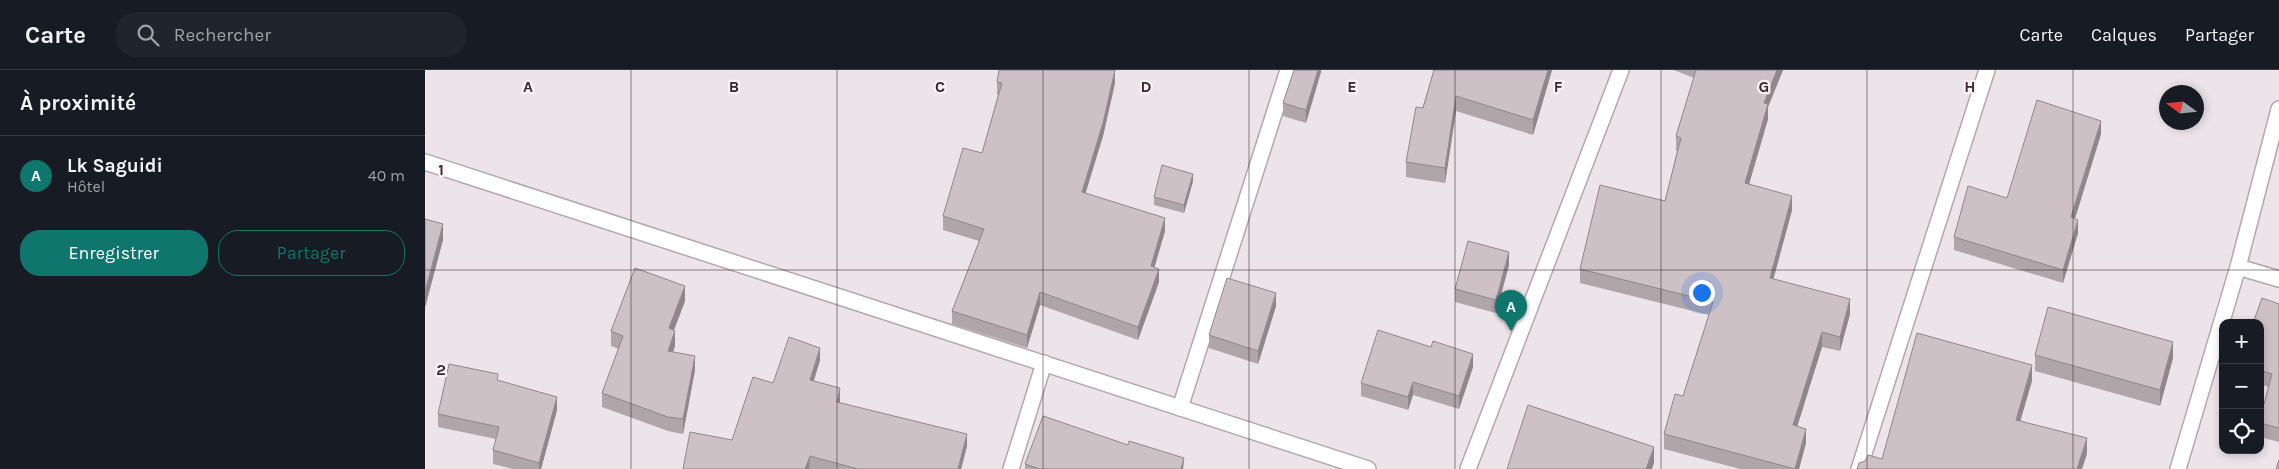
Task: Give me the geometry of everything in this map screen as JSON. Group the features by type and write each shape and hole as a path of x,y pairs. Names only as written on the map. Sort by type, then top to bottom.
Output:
{"street":[{"path":"1180,408 1287,70"},
{"path":"1468,469 1621,70"},
{"path":"1859,469 1987,70"},
{"path":"2178,469 2237,267 2279,109"},
{"path":"425,162 1368,469"},
{"path":"2237,267 2279,279"},
{"path":"1011,469 1045,363"}],"building":[{"path":"999,70 1115,70 1103,123 1082,192 1165,218 1151,266 1159,269 1138,327 1040,292 1027,335 952,311 984,229 943,216 963,148 982,153 1002,83 997,82"},
{"path":"1294,70 1318,70 1306,110 1283,103"},
{"path":"1434,70 1548,70 1533,120 1456,96 1445,168 1406,162 1416,107 1423,108"},
{"path":"1696,70 1777,70 1764,103 1768,104 1745,183 1792,196 1770,278 1850,299 1840,337 1822,332 1793,425 1806,429 1795,469 1664,434 1675,394 1683,396 1713,302 1580,269 1600,185 1665,201 1681,138 1676,136"},
{"path":"2037,100 2101,121 2071,217 2078,220 2063,270 1954,237 1968,186 2007,198"},
{"path":"1162,165 1193,174 1184,205 1154,197"},
{"path":"425,219 443,224 425,292"},
{"path":"1468,241 1509,252 1496,300 1455,289"},
{"path":"635,268 685,286 669,328 675,331 668,351 695,356 683,419 668,417 602,393 623,336 611,331"},
{"path":"1227,278 1276,293 1258,351 1209,335"},
{"path":"2262,298 2279,304 2279,428 2264,424 2264,404 2272,374 2264,371 2264,319 2254,319"},
{"path":"2048,307 2173,342 2160,390 2035,355"},
{"path":"1378,330 1431,347 1433,341 1473,354 1459,396 1413,382 1408,397 1361,383"},
{"path":"1917,333 2032,365 2016,420 2087,438 2077,469 1857,469 1859,463 1865,461 1868,455 1882,459"},
{"path":"789,337 820,348 810,380 840,388 837,402 967,434 958,469 858,469 810,456 805,469 683,469 690,432 732,440 753,377 773,383"},
{"path":"449,364 498,374 497,380 557,397 539,463 493,450 499,427 438,414"},
{"path":"1528,405 1654,447 1646,469 1507,469"},
{"path":"1043,416 1128,445 1129,441 1184,458 1181,469 1040,469 1025,464"}],"place":[{"name":"Lk Saguidi","path":"1511,331"}]}
